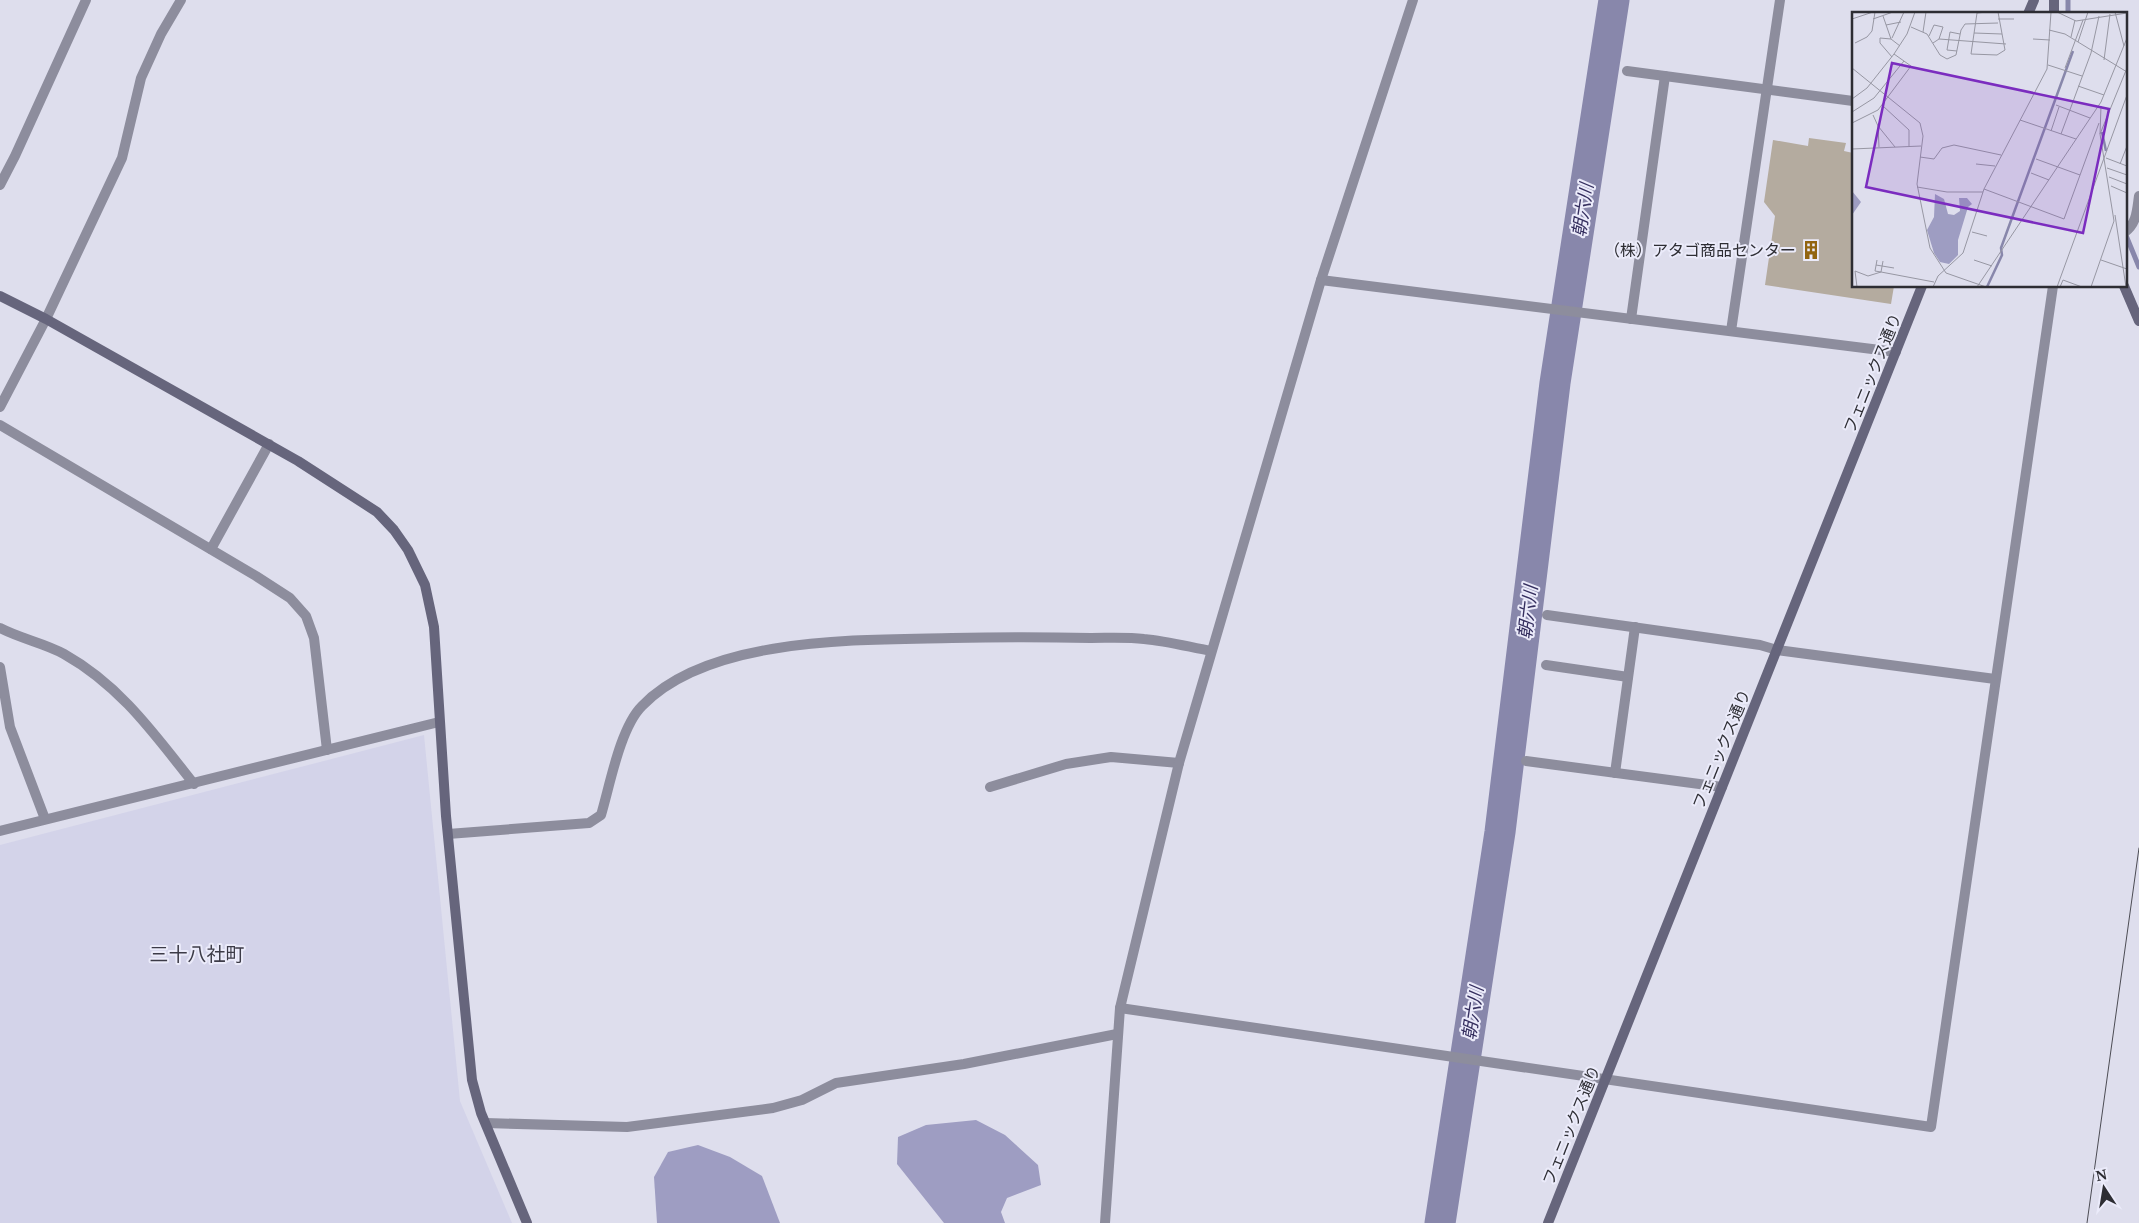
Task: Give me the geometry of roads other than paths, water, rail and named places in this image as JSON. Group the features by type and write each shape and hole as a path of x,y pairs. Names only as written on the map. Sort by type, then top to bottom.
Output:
{"street":[{"path":"0,185 86,0"},
{"path":"0,407 46,319 122,158 142,78 161,34 181,0"},
{"path":"1105,1223 1120,1008 1179,763 1321,280 1413,0"},
{"path":"1731,331 1780,0"},
{"path":"2029,12 2034,0"},
{"path":"1627,71 1852,101"},
{"path":"1631,319 1664,76"},
{"path":"2128,230 2136,217 2139,196"},
{"path":"1321,280 1896,352"},
{"name":"フェニックス通り","path":"1548,1223 1921,288"},
{"path":"1120,1008 1931,1127 2053,288"},
{"path":"2125,288 2139,321"},
{"path":"0,296 46,319 298,461 377,512 408,550 425,585 434,627 448,834 472,1080 475,1095 527,1223"},
{"path":"0,425 290,598 306,616 314,638 327,750"},
{"path":"210,549 269,444"},
{"path":"1546,615 1760,645 1777,650 1996,679"},
{"path":"1615,773 1635,627"},
{"path":"0,628 64,654 94,673 130,704 194,784"},
{"path":"448,834 589,823 602,815 628,726 641,706 676,680 704,667 748,654 805,644 893,638 1006,636 1144,639 1211,651"},
{"path":"1546,665 1628,677"},
{"path":"0,667 10,727 45,819"},
{"path":"0,831 439,722"},
{"path":"990,787 1066,764 1111,756 1179,763"},
{"path":"1526,761 1722,787"},
{"path":"486,1123 627,1127 773,1108 802,1100 836,1083 964,1064 1117,1034"}],"waterway":[{"name":"朝六川","path":"1440,1223 1500,832 1555,383 1614,0"},
{"path":"2068,0 2068,12"},
{"path":"2126,235 2139,267"}],"tram line":[{"path":"2087,1223 2139,848"}],"place":[{"name":"（株）アタゴ商品センター","path":"1811,250"}],"district":[{"name":"三十八社町","path":"197,954"}]}
